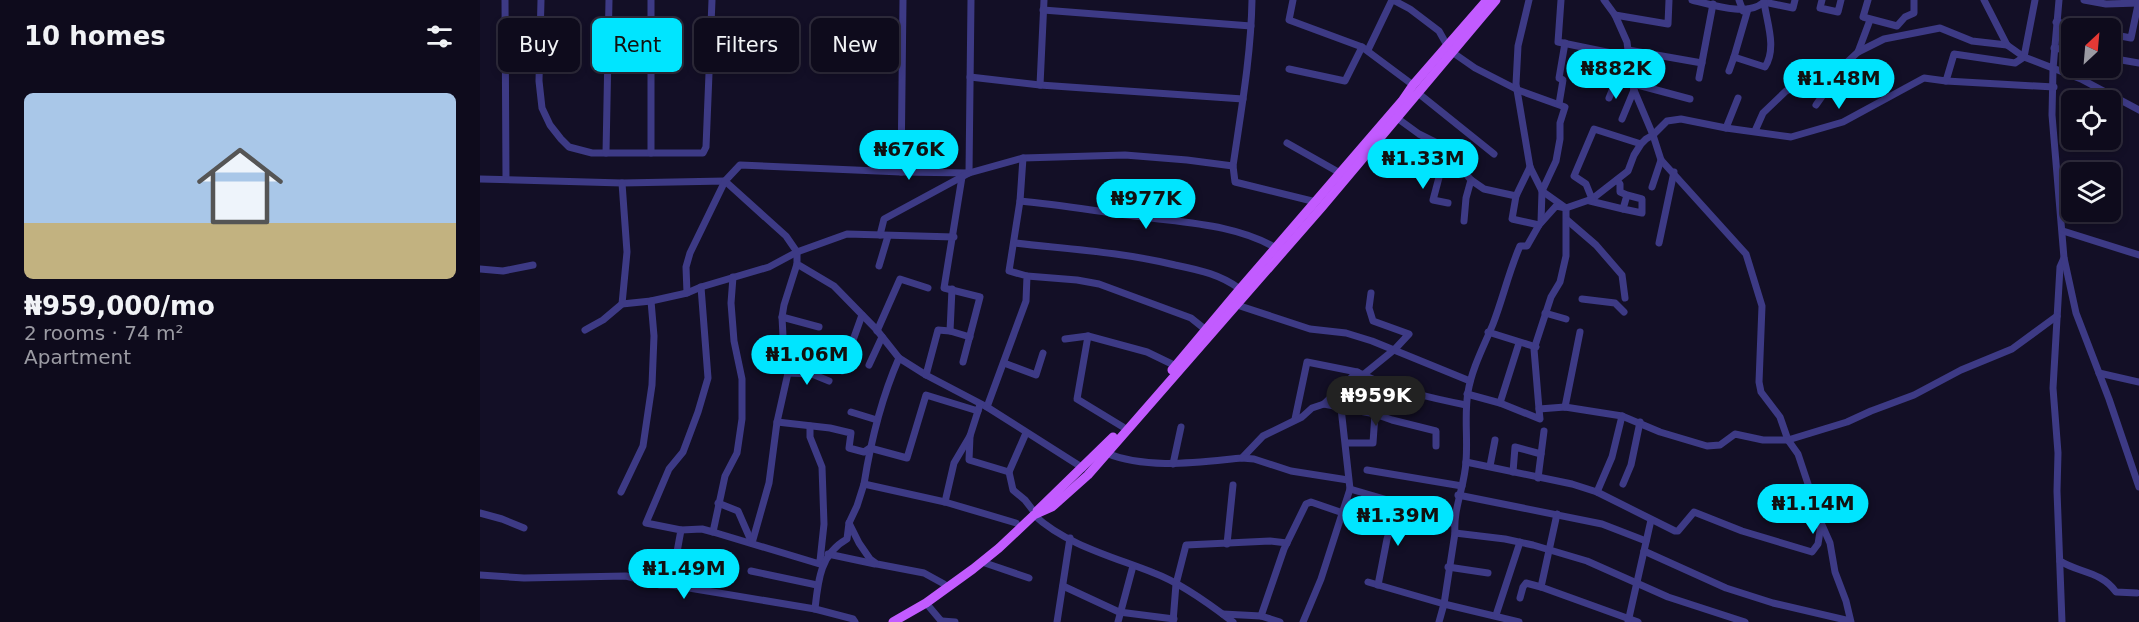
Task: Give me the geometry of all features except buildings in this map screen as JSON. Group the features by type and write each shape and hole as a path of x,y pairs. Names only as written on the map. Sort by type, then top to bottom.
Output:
{"main road":[{"path":"884,622 971,566 998,545 1016,523 1052,507 1088,475 1237,305 1488,0"},
{"path":"1450,49 1496,0"},
{"path":"893,622 926,603 982,562 1083,468 1123,427 1340,173 1397,118 1416,89"}],"street":[{"path":"505,0 506,179"},
{"path":"541,0 539,81 542,108 550,125 569,147 587,152 606,153 700,153 705,151 712,0"},
{"path":"606,153 609,0"},
{"path":"651,0 651,153"},
{"path":"901,172 903,0"},
{"path":"963,362 980,297 944,288 966,175 971,0"},
{"path":"1040,85 1044,0"},
{"path":"1252,0 1243,99 1233,166 1235,182 1316,202"},
{"path":"1293,0 1289,20 1365,48 1494,154"},
{"path":"1289,69 1345,81 1393,0 1410,9 1438,31 1450,49 1475,68 1518,90 1565,107 1560,123 1556,161 1542,191 1540,224"},
{"path":"1467,394 1500,403 1540,419 1534,350 1551,297 1560,282 1566,256 1567,219 1566,208 1542,191 1530,167 1522,124 1516,84 1518,46 1529,0"},
{"path":"1562,0 1558,42 1702,63"},
{"path":"1604,0 1614,13 1627,42 1634,87 1661,160 1746,254 1750,262 1762,306 1759,382 1761,392 1780,417 1788,440 1798,454 1821,525 1830,543 1835,572 1851,621 1783,606 1726,588 1644,551"},
{"path":"1614,13 1615,0"},
{"path":"1614,13 1668,24 1669,0"},
{"path":"1692,0 1745,10 1761,3 1793,8 1795,0"},
{"path":"1729,71 1745,10 1739,0"},
{"path":"1822,0 1820,8 1838,12 1841,0"},
{"path":"1868,0 1863,17 1897,26 1905,17 1914,13 1914,0"},
{"path":"1984,0 2007,45 2024,57 2081,79 2139,110"},
{"path":"1946,81 1954,54 2015,63 2024,57 2035,0"},
{"path":"2060,0 2054,48 2052,115 2064,258 2076,313 2139,487"},
{"path":"2084,0 2106,4 2139,2 2131,38 2121,36"},
{"path":"1699,78 1708,2"},
{"path":"1734,57 1765,67 1770,59 1771,42 1761,3"},
{"path":"1043,10 1251,26"},
{"path":"1858,52 1870,20"},
{"path":"2056,22 2061,23"},
{"path":"1816,105 1844,65 1858,52 1884,39 1940,28 1972,41 2007,45"},
{"path":"1559,104 1563,80 1559,78 1565,43"},
{"path":"2054,48 2061,49"},
{"path":"1609,98 1627,53"},
{"path":"2121,61 2139,66"},
{"path":"1755,131 1763,112 1786,91 1844,65"},
{"path":"970,77 1040,85 1243,99"},
{"path":"1439,622 1455,533 1458,495 1466,462 1466,405 1470,381 1520,246 1527,246 1540,224 1556,206 1566,208 1591,200 1628,171 1641,144 1667,121 1681,119 1791,137 1843,122 1924,78 2054,87"},
{"path":"1634,87 1690,99"},
{"path":"1622,119 1634,87"},
{"path":"1726,128 1738,98"},
{"path":"1397,118 1419,134 1443,146 1471,180 1484,189 1516,196"},
{"path":"1591,200 1586,184 1574,176 1594,129 1641,144"},
{"path":"1287,143 1340,173"},
{"path":"1446,151 1433,200 1448,204"},
{"path":"879,266 884,219 966,175 1023,158 1125,155 1233,166"},
{"path":"1023,158 1015,243 1009,271 1027,276 1099,284 1191,318 1206,330"},
{"path":"1652,187 1661,160"},
{"path":"687,293 686,267 690,253 725,181 740,165 966,175"},
{"path":"1530,167 1516,196 1512,219 1540,224"},
{"path":"1659,243 1674,172"},
{"path":"480,179 622,183 725,181 786,236 797,252 797,264 782,317 784,355 788,373 777,422 769,483 752,543"},
{"path":"1464,221 1466,198 1471,180"},
{"path":"1591,200 1642,213 1642,199 1620,192 1620,184 1617,180"},
{"path":"622,183 627,252 622,304"},
{"path":"1623,209 1627,195"},
{"path":"1020,201 1202,224 1260,238 1276,248"},
{"path":"1567,219 1596,244 1622,275 1625,298"},
{"path":"2063,231 2139,255"},
{"path":"585,330 603,320 622,304 651,301 687,293 769,267 797,252 847,234 954,237"},
{"path":"1015,243 1140,256 1213,274 1226,279 1240,289"},
{"path":"2062,622 2058,453 2053,388 2060,267 2064,258"},
{"path":"797,264 834,286 899,357 1083,468"},
{"path":"480,268 503,271 533,265"},
{"path":"945,502 954,463 970,436 1004,363 1026,301 1027,276"},
{"path":"713,531 725,476 737,453 742,419 742,379 734,341 731,303 733,277"},
{"path":"869,365 900,279 928,288"},
{"path":"701,287 708,378 699,412 683,452 669,469 646,523 681,530 713,531 823,565"},
{"path":"950,331 952,289"},
{"path":"1242,458 1263,436 1312,408 1324,404 1395,349 1409,334 1373,321 1369,308 1371,292"},
{"path":"1582,299 1615,303 1624,312"},
{"path":"621,492 643,446 645,435 653,375 654,336 651,301"},
{"path":"1237,305 1310,329 1346,333 1395,349 1470,381"},
{"path":"1545,313 1566,320"},
{"path":"842,371 862,315"},
{"path":"1539,409 1565,407 1622,416 1660,432 1707,446 1720,445 1736,434 1764,440 1788,440 1839,426 1914,395 1961,370 2012,349 2057,316"},
{"path":"782,317 819,327"},
{"path":"926,375 938,330 970,337"},
{"path":"1488,332 1536,347"},
{"path":"1565,407 1580,332"},
{"path":"1065,339 1088,336 1147,352 1176,366"},
{"path":"1088,336 1077,399 1123,427"},
{"path":"1500,403 1519,343"},
{"path":"1004,363 1036,375 1043,353"},
{"path":"815,609 818,585 828,554 847,539 849,523 864,484 870,448 885,389 899,357"},
{"path":"1295,419 1307,362 1360,374 1409,391 1466,405"},
{"path":"788,373 812,374 829,381"},
{"path":"2099,373 2139,382"},
{"path":"777,422 830,428 851,433 849,448 864,452 870,448 907,458 926,394 982,407"},
{"path":"1324,404 1375,414 1436,431 1436,446"},
{"path":"1303,622 1321,579 1350,489 1341,408"},
{"path":"851,412 877,420"},
{"path":"1346,443 1373,443 1375,414"},
{"path":"1597,492 1612,457 1622,416"},
{"path":"1623,484 1631,465 1640,422"},
{"path":"810,426 810,437 822,467 824,524 820,561 823,565"},
{"path":"1173,464 1180,427"},
{"path":"1538,478 1544,430"},
{"path":"1026,433 1009,472 1013,490 1025,500 1047,528 1116,560 1156,573 1233,622"},
{"path":"970,436 969,460 1009,472"},
{"path":"1490,466 1495,440"},
{"path":"1514,472 1515,447 1541,454"},
{"path":"1106,453 1140,461 1173,464 1254,459 1291,471 1348,480"},
{"path":"1466,462 1563,482 1597,492 1677,532 1694,512 1742,531 1812,552 1818,544 1821,525"},
{"path":"1367,470 1462,486"},
{"path":"864,484 945,502 1016,523"},
{"path":"1227,544 1233,485"},
{"path":"1350,489 1398,503 1454,524"},
{"path":"1458,495 1602,524 1646,541"},
{"path":"1261,616 1287,543 1308,502 1343,513"},
{"path":"718,503 738,511 752,543"},
{"path":"1378,585 1387,539 1398,503"},
{"path":"480,513 524,528"},
{"path":"1541,587 1557,514"},
{"path":"1629,620 1651,520"},
{"path":"849,523 870,559 877,564"},
{"path":"671,585 681,530"},
{"path":"1455,533 1520,542 1550,550 1594,564 1668,597 1745,622"},
{"path":"1057,622 1070,538"},
{"path":"1063,586 1119,612 1174,621 1176,584 1186,545 1270,541 1287,543"},
{"path":"1496,615 1520,542"},
{"path":"828,554 924,573 944,584"},
{"path":"2060,561 2068,566 2097,575 2110,584 2116,592 2137,593"},
{"path":"982,562 1029,578"},
{"path":"1118,622 1133,566"},
{"path":"1448,567 1488,573"},
{"path":"751,572 818,585"},
{"path":"480,575 524,578 626,576 660,585 815,609 853,619 855,622"},
{"path":"1368,582 1518,622"},
{"path":"1520,598 1526,582 1638,622"},
{"path":"926,603 942,622 955,622"},
{"path":"1223,614 1261,616 1280,622"}]}
